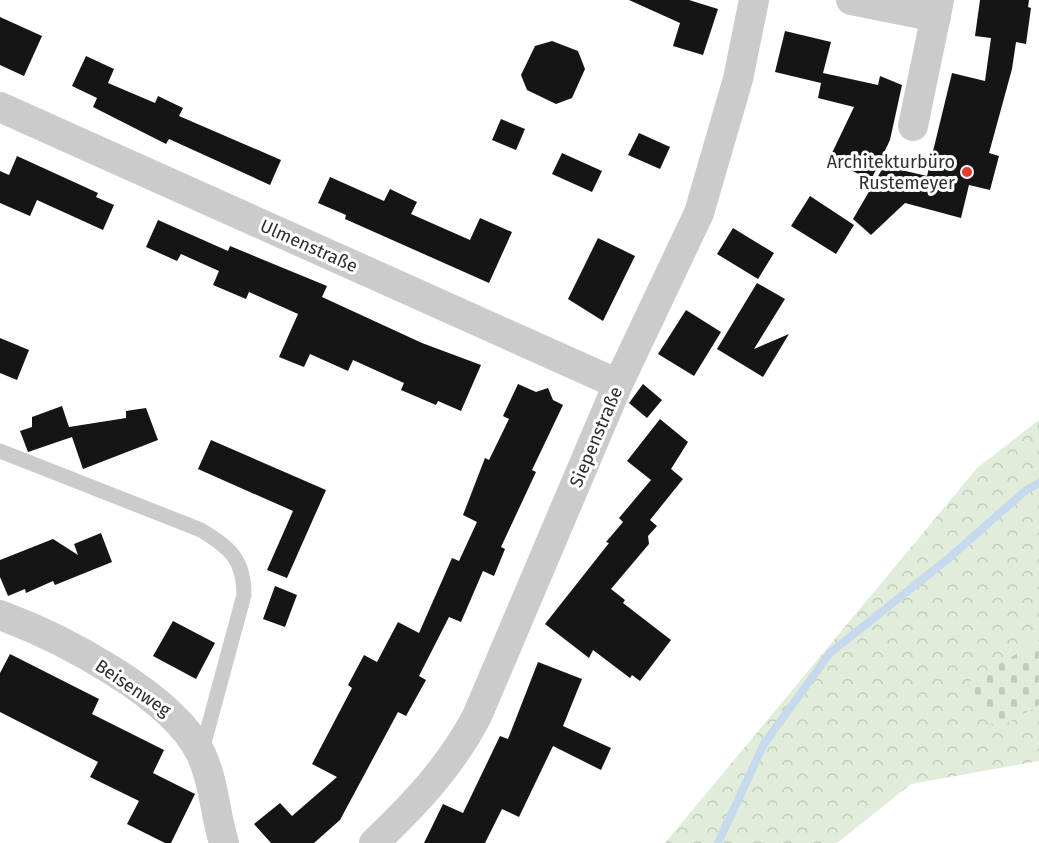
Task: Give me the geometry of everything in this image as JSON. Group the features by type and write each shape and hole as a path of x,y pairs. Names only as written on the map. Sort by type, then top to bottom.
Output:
{"street":[{"name":"Siepenstraße","path":"375,843 422,796 464,740 618,384 699,213 711,180 738,79 754,0"},
{"path":"851,0 937,9 913,126"},
{"name":"Ulmenstraße","path":"0,107 618,384"},
{"name":"Beisenweg","path":"0,615 107,668 145,693 180,721 201,754 224,843"}],"lane":[{"path":"0,451 201,530 224,545 239,562 244,577 244,595 201,754"}],"green space":[{"path":"1039,420 1039,761 911,784 837,843 665,843 977,468"},
{"path":"1039,641 1039,705 995,730 967,683"}],"building":[{"path":"629,0 689,0 718,9 703,55 673,46 680,23"},
{"path":"980,0 1029,0 1028,7 1031,8 1026,44 1016,42 1012,69 989,153 999,156 990,190 969,185 961,218 905,203 871,235 853,219 884,166 927,176 952,73 985,81 991,38 975,36"},
{"path":"0,17 42,36 24,76 0,65"},
{"path":"785,31 831,42 823,73 878,85 880,76 902,85 890,140 871,180 832,161 832,153 854,107 818,98 821,83 775,72"},
{"path":"552,41 578,51 585,69 572,98 556,104 527,90 521,75 535,46"},
{"path":"86,56 114,69 108,83 155,103 158,96 183,108 179,116 281,160 270,185 169,139 166,144 93,107 97,98 72,86"},
{"path":"501,119 525,129 516,150 492,140"},
{"path":"639,133 670,147 660,169 628,155"},
{"path":"562,153 602,171 592,192 552,174"},
{"path":"17,156 98,193 96,197 114,205 103,230 37,200 30,216 0,203 0,171 9,175"},
{"path":"330,177 384,201 390,189 417,202 411,214 470,240 480,218 512,232 489,283 345,219 346,215 318,203"},
{"path":"810,196 854,225 836,254 791,226"},
{"path":"158,220 228,251 230,246 327,286 322,297 422,343 481,365 461,411 438,401 436,405 401,390 404,383 353,360 348,371 310,354 304,367 279,357 298,314 249,292 246,299 213,285 219,271 181,254 177,261 146,247"},
{"path":"733,228 774,253 758,279 717,254"},
{"path":"598,238 635,256 603,321 568,299"},
{"path":"757,283 785,299 754,349 789,334 763,377 717,349"},
{"path":"686,310 721,332 694,376 658,354"},
{"path":"0,338 29,350 17,380 0,373"},
{"path":"518,384 536,392 548,388 553,400 563,405 532,470 536,472 501,547 505,549 494,576 483,571 461,622 449,617 419,676 426,680 406,716 398,712 340,820 314,843 271,843 254,824 280,803 292,816 337,777 312,764 352,688 348,685 364,655 377,662 398,622 419,633 452,558 459,561 477,522 463,515 485,458 489,460 509,419 503,416"},
{"path":"643,384 662,400 647,418 629,403"},
{"path":"62,406 69,427 126,418 126,411 146,408 158,440 83,469 72,437 28,452 20,431 32,427 32,417"},
{"path":"660,419 688,442 671,469 683,479 650,520 657,526 648,536 649,544 611,589 625,600 623,603 671,640 640,681 632,675 630,678 593,650 589,658 545,624 609,543 606,542 623,522 619,518 651,480 627,461"},
{"path":"211,440 326,490 287,578 267,570 293,511 198,469"},
{"path":"101,533 112,562 55,585 53,581 26,593 25,589 8,596 0,577 0,560 53,539 78,555 74,544"},
{"path":"275,586 297,595 285,627 263,619"},
{"path":"173,621 215,643 196,679 153,656"},
{"path":"10,654 99,699 92,714 164,750 153,773 195,794 171,843 165,843 127,824 139,801 90,777 98,762 0,712 0,673"},
{"path":"538,662 582,679 563,726 611,748 601,770 553,746 519,817 502,809 485,843 424,843 443,804 463,813 500,736 508,739"}],"waterway":[{"path":"718,843 764,744 830,653 949,558 1026,490 1039,483"}],"place":[{"name":"Architekturbüro Rustemeyer","path":"967,172"}]}
